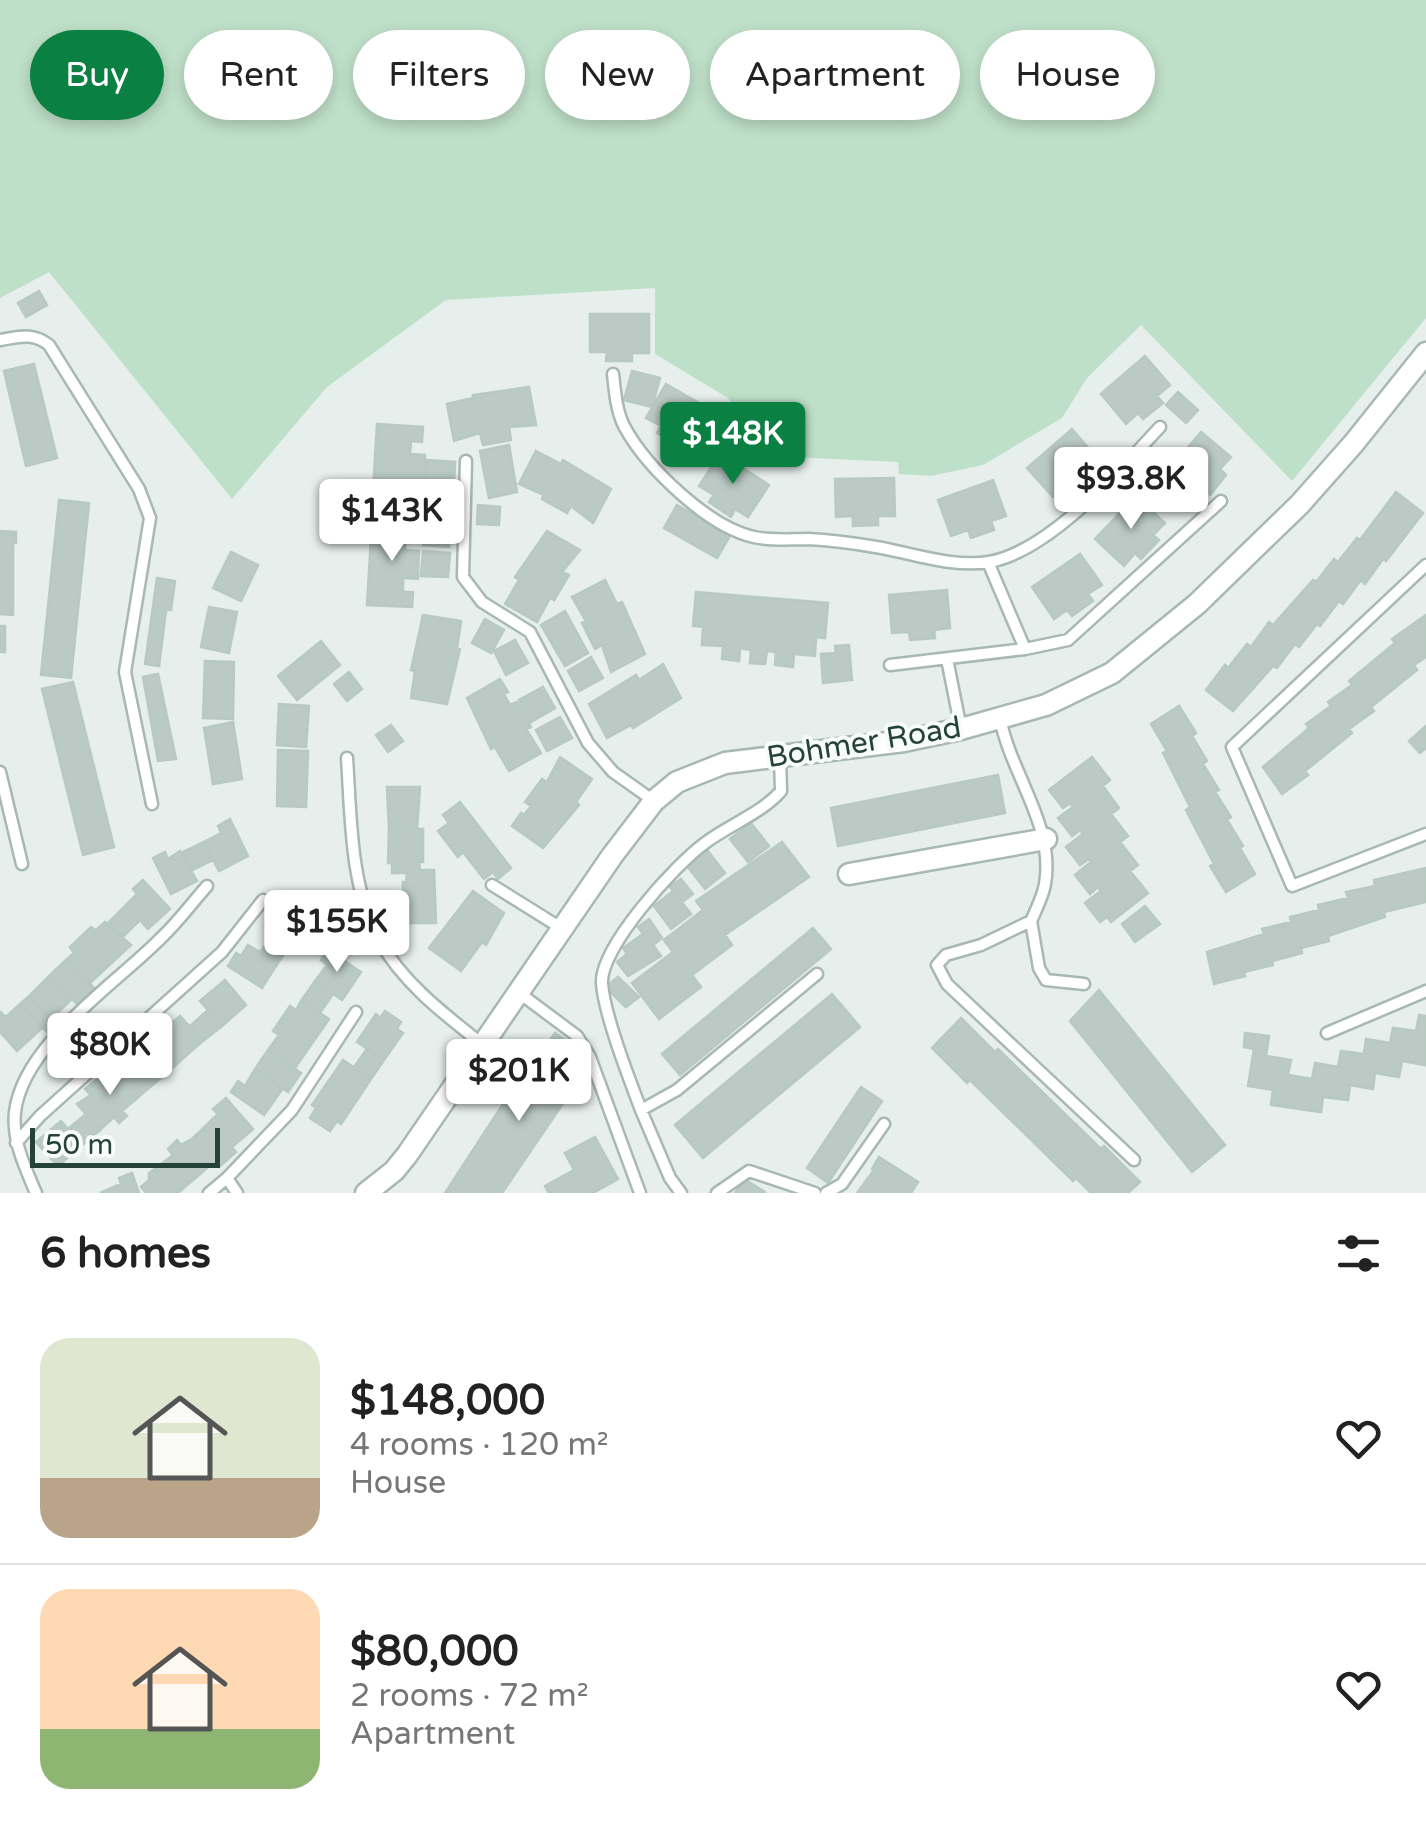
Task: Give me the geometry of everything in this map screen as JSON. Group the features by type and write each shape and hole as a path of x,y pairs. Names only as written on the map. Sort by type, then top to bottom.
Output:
{"street":[{"name":"Bohmer Road","path":"366,1193 407,1155 560,928 654,801 694,773 725,762 904,741 961,728 1046,705 1112,673 1198,604 1300,504 1354,444 1426,353"},
{"path":"849,874 1046,839"}],"lane":[{"path":"0,340 28,335 49,346 140,489 150,518 125,672 152,804"},
{"path":"614,374 615,397 623,424 640,449 676,493 740,533 756,538 875,546 946,560 988,562 1040,539 1071,516 1160,427"},
{"path":"466,461 464,577 482,602 530,632 588,744 613,772 654,801"},
{"path":"890,665 1026,649 1068,640 1220,502"},
{"path":"988,562 1026,649"},
{"path":"1426,565 1232,748 1292,886 1426,834"},
{"path":"946,658 961,728"},
{"path":"1000,718 1005,745 1046,839 1045,886 1031,921 1039,968 1046,980 1084,984"},
{"path":"680,1193 642,1110 606,998 603,970 644,905 683,860 720,832 773,801 782,790 780,757"},
{"path":"346,758 354,858 379,939 422,994 482,1044"},
{"path":"0,772 22,864"},
{"path":"492,885 560,928"},
{"path":"36,1193 16,1143 15,1111 25,1079 52,1040 163,936 206,886"},
{"path":"16,1143 40,1116 222,952 264,900"},
{"path":"1031,921 981,945 946,954 937,965 946,984 1134,1160"},
{"path":"642,1110 677,1090 817,974"},
{"path":"1327,1033 1426,990"},
{"path":"517,991 577,1036 590,1056 640,1193"},
{"path":"209,1193 292,1110 356,1012"},
{"path":"826,1193 842,1184 884,1124"},
{"path":"717,1193 749,1171 785,1189 815,1193"},
{"path":"228,1178 237,1193"}],"green space":[{"path":"0,0 1426,0 1426,318 1292,481 1141,325 1087,378 1062,418 983,465 931,476 899,474 898,462 790,457 761,440 728,398 655,354 655,288 446,300 327,387 232,499 49,272 0,298"}],"building":[{"path":"39,291 47,305 26,317 18,303"},
{"path":"590,314 649,314 649,353 632,353 632,361 606,361 607,352 590,352"},
{"path":"1145,356 1170,385 1157,396 1163,403 1143,419 1138,413 1126,424 1101,394"},
{"path":"34,364 57,458 26,466 4,371"},
{"path":"632,371 660,378 652,407 624,400"},
{"path":"666,384 718,414 699,447 684,438 679,445 657,433 661,426 646,418"},
{"path":"529,387 536,425 509,427 511,440 483,445 480,433 454,441 447,404 473,395"},
{"path":"1178,392 1198,410 1186,423 1166,405"},
{"path":"377,424 423,427 422,442 411,441 410,454 425,455 424,484 408,483 407,495 419,496 418,511 372,508"},
{"path":"1072,429 1097,458 1084,469 1091,476 1072,492 1066,486 1053,497 1027,468"},
{"path":"1201,432 1231,457 1220,469 1226,475 1210,495 1204,490 1193,503 1163,477"},
{"path":"509,445 517,492 489,498 480,451"},
{"path":"536,451 561,464 563,460 611,489 593,523 571,506 567,513 542,499 544,495 519,484"},
{"path":"720,453 769,485 748,517 735,509 731,517 709,502 714,495 699,486"},
{"path":"427,460 455,462 454,485 426,484"},
{"path":"894,478 895,516 878,516 878,525 853,526 853,516 836,517 835,479"},
{"path":"993,480 1006,516 991,521 994,530 971,538 968,530 951,536 938,500"},
{"path":"1396,492 1423,513 1365,584 1361,580 1343,604 1339,601 1320,626 1317,624 1299,647 1295,644 1277,668 1273,666 1233,711 1206,690 1225,665 1228,668 1247,644 1251,647 1269,622 1273,625 1334,559 1338,562 1357,538 1360,540"},
{"path":"1136,496 1165,523 1153,535 1159,540 1141,559 1135,553 1124,566 1095,539"},
{"path":"426,498 452,500 449,547 423,545"},
{"path":"59,500 89,503 71,678 41,675"},
{"path":"478,505 500,507 499,525 477,524"},
{"path":"677,505 730,536 717,558 664,528"},
{"path":"372,521 417,523 417,538 406,537 405,550 419,551 418,579 403,578 403,592 413,592 412,607 367,605"},
{"path":"0,531 16,532 13,615 0,614"},
{"path":"547,531 580,550 562,572 569,575 537,622 505,604 519,580 515,577"},
{"path":"423,551 450,553 448,577 421,576"},
{"path":"231,552 258,565 241,601 213,588"},
{"path":"1080,554 1102,585 1088,594 1093,601 1072,616 1067,610 1054,619 1032,587"},
{"path":"157,578 175,581 171,610 166,610 159,666 145,664"},
{"path":"605,580 617,604 622,602 645,654 611,672 602,645 595,649 582,623 586,621 572,597"},
{"path":"947,590 950,628 934,630 935,638 910,640 909,632 892,633 889,595"},
{"path":"696,592 828,603 825,638 816,637 815,656 794,654 793,667 775,665 776,652 767,651 765,664 750,663 751,650 740,648 739,661 722,659 723,646 702,645 703,627 693,626"},
{"path":"209,607 237,612 229,653 201,647"},
{"path":"565,611 588,653 565,666 541,625"},
{"path":"423,615 461,621 457,648 460,649 447,704 411,698 415,671 411,670"},
{"path":"1426,615 1426,657 1414,665 1417,670 1371,707 1374,711 1349,729 1352,733 1282,794 1263,767 1309,728 1306,724 1331,706 1328,702 1352,685 1349,681 1395,643 1392,639"},
{"path":"485,619 504,630 491,653 472,643"},
{"path":"0,626 5,626 5,652 0,652"},
{"path":"515,640 528,663 506,675 494,651"},
{"path":"321,641 340,665 297,700 278,676"},
{"path":"849,645 852,680 823,683 821,654 836,653 835,646"},
{"path":"591,657 603,678 579,691 568,671"},
{"path":"205,661 234,662 233,719 203,718"},
{"path":"663,664 681,698 633,728 631,725 607,738 589,704 636,675 639,680"},
{"path":"349,672 362,689 347,701 334,684"},
{"path":"158,674 176,759 158,761 143,677"},
{"path":"500,679 510,705 517,702 531,727 526,729 541,753 509,771 495,747 491,749 467,698"},
{"path":"73,682 114,847 83,855 42,689"},
{"path":"543,687 555,708 531,722 519,700"},
{"path":"279,704 309,706 306,747 277,745"},
{"path":"1179,706 1196,733 1192,736 1207,761 1203,764 1219,790 1215,792 1231,817 1227,820 1255,874 1226,892 1210,866 1214,864 1186,810 1190,807 1163,753 1167,751 1151,724"},
{"path":"560,717 572,738 547,751 536,730"},
{"path":"233,722 242,779 213,784 204,728"},
{"path":"391,725 403,741 388,752 376,735"},
{"path":"1426,726 1426,748 1420,753 1409,741"},
{"path":"278,750 308,751 306,807 277,806"},
{"path":"560,757 592,779 576,802 579,805 543,848 512,826 531,806 525,802 542,779 547,782"},
{"path":"1092,757 1110,780 1103,786 1119,808 1111,814 1128,836 1120,842 1138,865 1130,871 1148,893 1111,922 1107,917 1100,922 1085,903 1101,891 1098,887 1090,894 1075,875 1091,862 1089,859 1080,865 1066,847 1083,834 1080,830 1072,836 1058,818 1073,807 1070,803 1063,808 1049,790"},
{"path":"998,775 1005,813 838,846 831,808"},
{"path":"387,787 420,787 417,829 389,829"},
{"path":"460,802 511,868 498,879 493,872 484,879 463,852 458,857 438,831 449,823 443,815"},
{"path":"230,819 248,856 219,871 204,842 221,833 218,826"},
{"path":"751,823 769,846 748,862 730,839"},
{"path":"389,829 423,829 420,870 434,870 436,923 402,923 403,882 407,873 392,873 392,863 388,863"},
{"path":"204,842 213,860 192,870 183,852"},
{"path":"782,842 809,877 725,935 732,945 692,975 701,987 659,1019 632,983 673,952 664,940 703,910 696,901"},
{"path":"180,851 197,881 171,894 153,858 165,852 168,859"},
{"path":"708,851 725,873 705,889 687,866"},
{"path":"1426,868 1426,902 1384,912 1385,917 1328,936 1329,941 1301,948 1302,953 1214,984 1207,952 1264,934 1262,929 1319,910 1318,905 1348,898 1346,892 1375,886 1374,880"},
{"path":"681,879 693,894 682,902 670,887"},
{"path":"143,880 170,909 148,929 126,905 137,894 133,889"},
{"path":"473,891 504,913 486,945 482,942 461,971 429,948"},
{"path":"673,891 691,914 671,929 654,906"},
{"path":"277,894 310,916 291,944 265,926 276,909 269,905"},
{"path":"126,905 140,920 123,937 109,922"},
{"path":"1145,906 1160,924 1135,942 1122,924"},
{"path":"649,919 662,938 653,945 661,956 628,976 617,962 627,954 623,948 643,934 638,927"},
{"path":"105,922 131,945 89,984 67,959 74,953 70,947 91,927 98,932"},
{"path":"813,928 831,949 680,1075 662,1054"},
{"path":"274,932 291,944 278,963 261,951"},
{"path":"248,945 278,963 262,988 228,966 236,953 241,956"},
{"path":"328,950 361,972 342,1000 315,981 327,965 321,960"},
{"path":"67,959 95,989 78,1005 50,975"},
{"path":"50,975 72,999 50,1020 29,996"},
{"path":"618,977 639,997 626,1007 609,991 608,985"},
{"path":"225,980 246,1005 222,1026 200,1001"},
{"path":"315,981 333,994 320,1013 301,1001"},
{"path":"1099,990 1225,1145 1192,1172 1070,1021"},
{"path":"832,994 860,1027 703,1158 675,1125"},
{"path":"29,996 55,1025 47,1032 20,1004"},
{"path":"301,1001 329,1019 295,1068 268,1050 279,1035 273,1031 290,1006 296,1010"},
{"path":"20,1004 42,1028 17,1051 0,1032 0,1012 6,1017"},
{"path":"208,1010 222,1026 203,1041 190,1026"},
{"path":"385,1011 401,1022 397,1029 403,1033 384,1060 357,1042 376,1014 380,1018"},
{"path":"1419,1015 1426,1016 1425,1065 1402,1061 1399,1077 1375,1073 1373,1089 1350,1085 1348,1100 1323,1097 1321,1112 1271,1105 1273,1090 1248,1086 1254,1049 1244,1047 1245,1033 1269,1036 1266,1056 1291,1060 1288,1075 1312,1079 1315,1063 1338,1067 1341,1051 1364,1054 1366,1039 1390,1043 1393,1028 1416,1031"},
{"path":"180,1016 203,1041 161,1078 138,1052 147,1044 144,1040 168,1019 172,1023"},
{"path":"961,1018 1140,1182 1128,1193 1091,1193 1076,1178 1073,1181 932,1048"},
{"path":"555,1033 569,1042 557,1059 563,1057 578,1068 574,1073 581,1077 502,1193 445,1193 511,1091 514,1093"},
{"path":"367,1049 384,1060 371,1079 354,1067"},
{"path":"268,1050 301,1073 288,1092 255,1069"},
{"path":"343,1060 371,1079 341,1124 337,1121 330,1131 310,1118 316,1108 312,1105"},
{"path":"146,1062 161,1078 143,1093 129,1076"},
{"path":"121,1067 143,1093 122,1111 127,1116 119,1123 114,1117 100,1130 77,1104 91,1095 85,1089 106,1072 110,1076"},
{"path":"255,1069 283,1088 264,1115 231,1092 238,1081 245,1086"},
{"path":"861,1087 882,1101 828,1183 807,1168"},
{"path":"226,1098 253,1129 232,1147 236,1152 219,1167 214,1162 178,1193 146,1193 141,1187 149,1180 149,1173 173,1155 168,1149 177,1140 181,1145 193,1138 218,1114 213,1109"},
{"path":"86,1114 100,1130 82,1145 68,1129"},
{"path":"61,1121 82,1145 58,1166 36,1142"},
{"path":"595,1137 618,1179 593,1193 549,1193 545,1186 574,1170 565,1153"},
{"path":"879,1157 918,1182 911,1193 857,1193"},
{"path":"132,1173 139,1193 100,1193 121,1184 119,1178"},
{"path":"744,1179 765,1192 765,1193 735,1193"}]}
